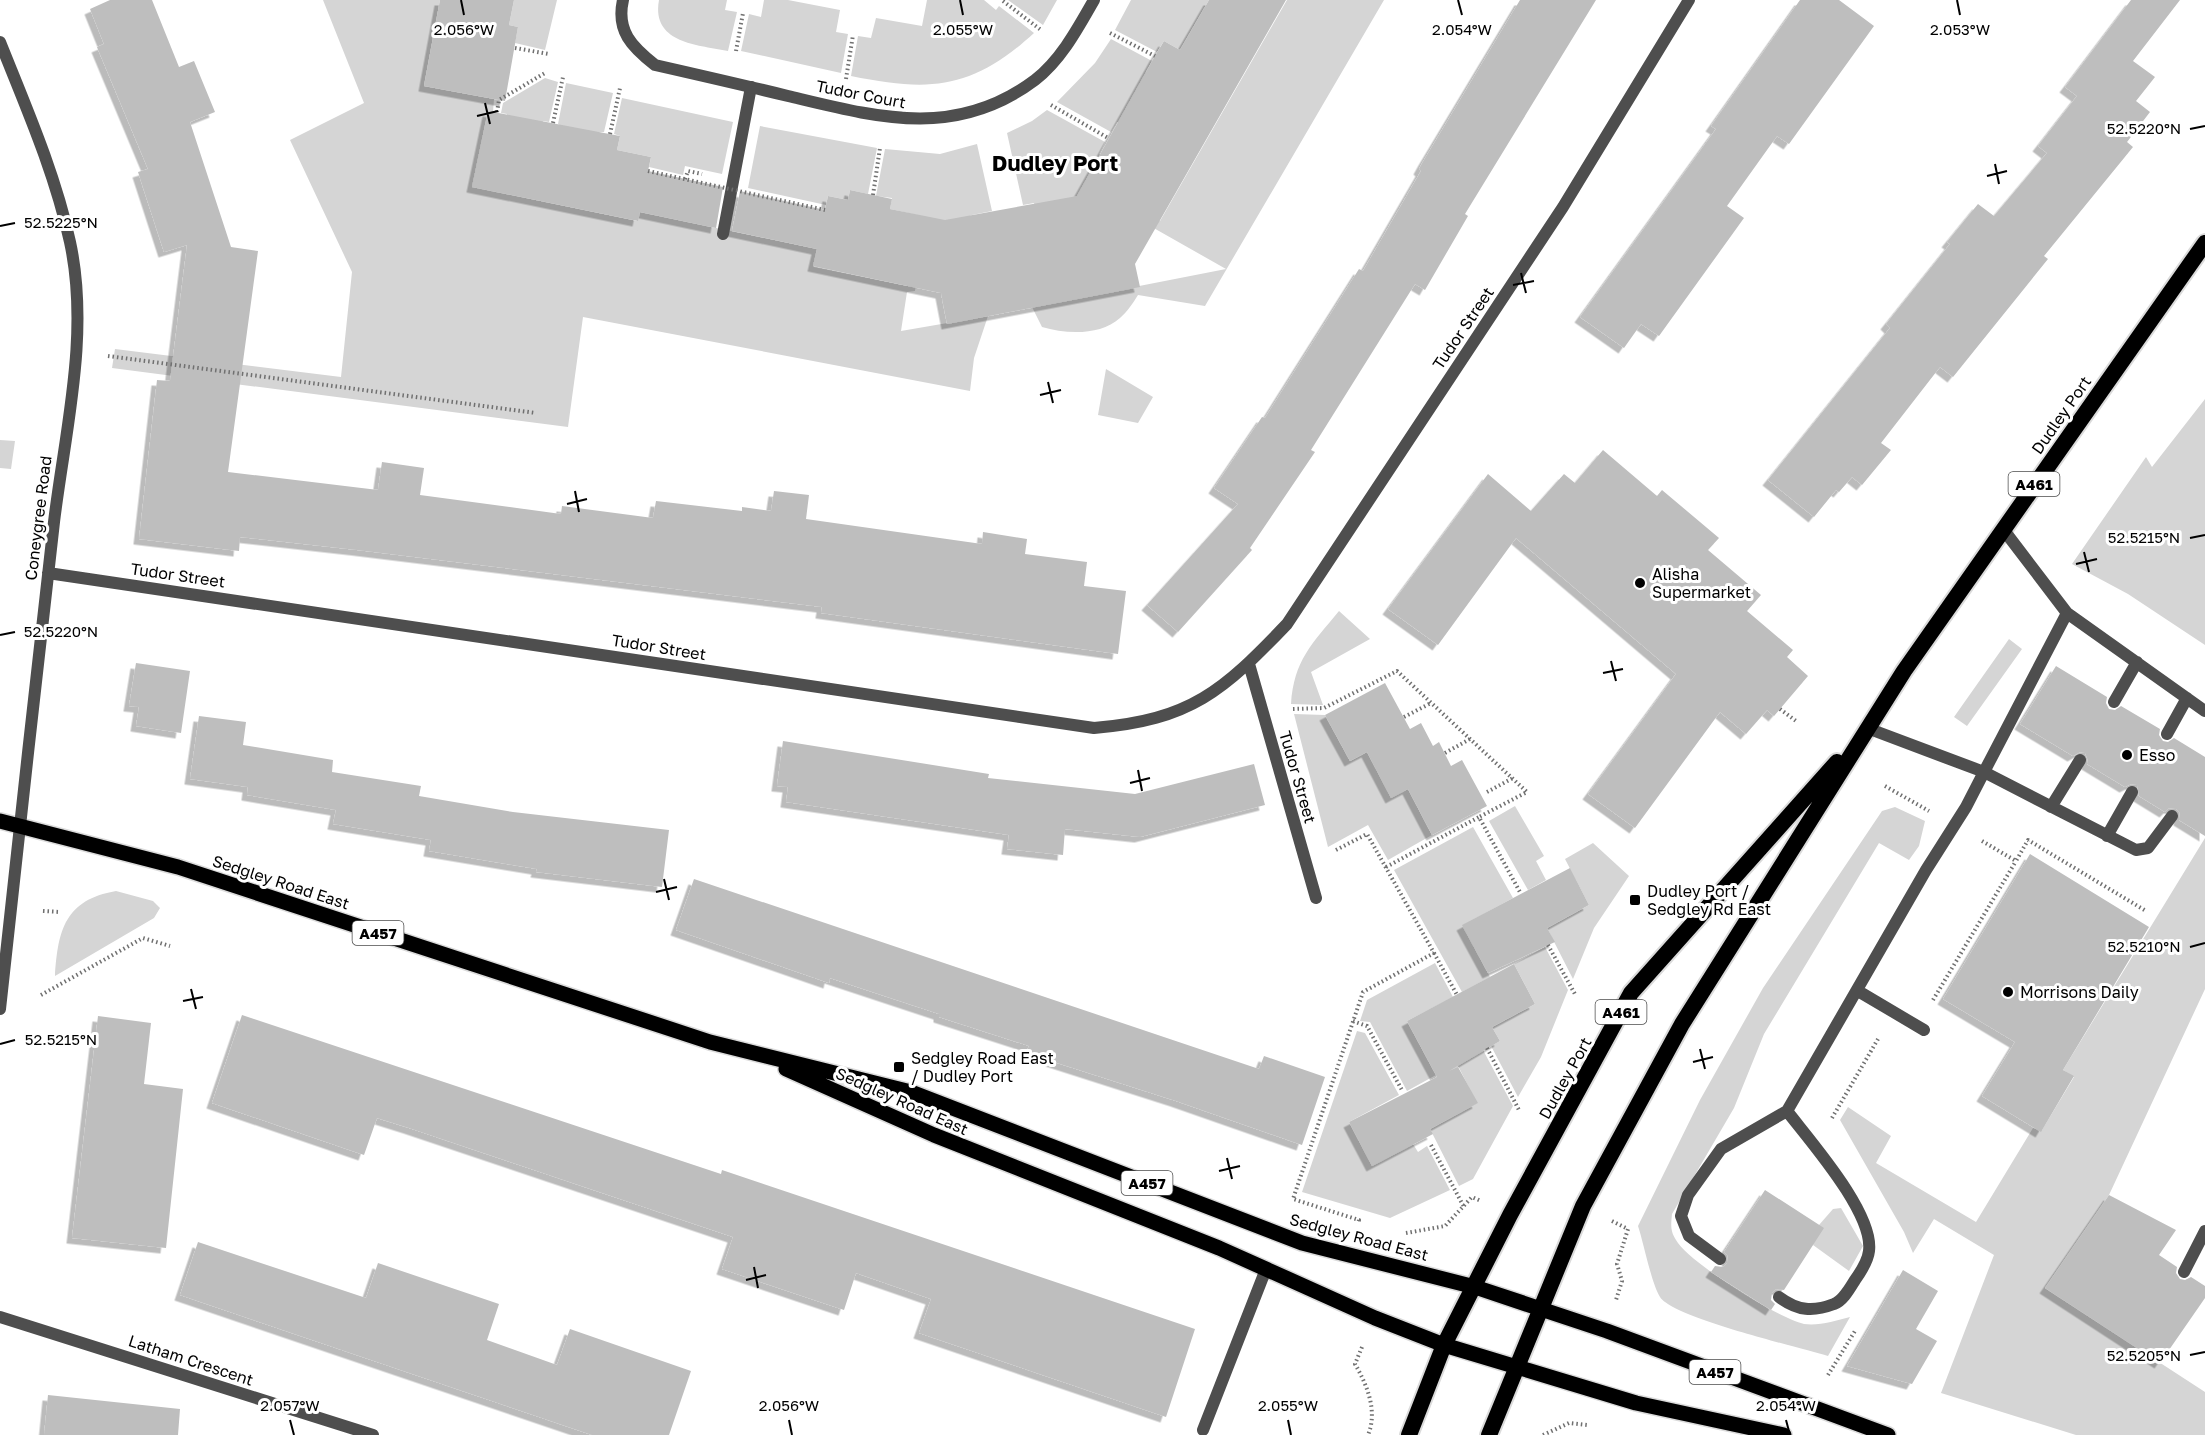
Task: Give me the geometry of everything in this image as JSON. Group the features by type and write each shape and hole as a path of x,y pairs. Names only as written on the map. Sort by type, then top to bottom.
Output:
{"highway":[{"name":"Dudley Port","path":"1489,1435 1583,1206 1682,1024 1867,728 2003,529 2205,243"},
{"name":"Dudley Port","path":"1409,1435 1444,1345 1510,1215 1631,993 1867,728"}],"main road":[{"name":"Sedgley Road East","path":"0,821 20,824 178,867 753,1054 911,1092 1302,1243 1475,1287 1607,1331 1888,1435"},
{"name":"Sedgley Road East","path":"753,1054 934,1135 1266,1269 1444,1345 1636,1403 1784,1435"}],"street":[{"name":"Tudor Court","path":"623,0 622,31 634,49 655,65 870,115 912,120 951,118 995,104 1036,79 1070,42 1094,0"},
{"name":"Tudor Street","path":"48,573 1094,728 1134,724 1169,715 1207,698 1249,664 1287,624 1563,207 1689,0"},
{"name":"Coneygree Road","path":"0,42 40,142 71,243 78,308 76,352 48,573 0,1009"},
{"path":"723,234 751,87"},
{"path":"2003,529 2067,613 2205,711"},
{"path":"1720,1259 1689,1236 1681,1216 1688,1195 1721,1149 1787,1111 1984,772 2067,613"},
{"path":"2114,702 2137,662"},
{"name":"Tudor Street","path":"1249,664 1316,898"},
{"path":"2167,734 2187,698"},
{"path":"1867,728 1984,772 2136,850 2143,850 2154,841 2172,816"},
{"path":"2051,807 2080,760"},
{"path":"2107,836 2132,792"},
{"path":"1858,991 1924,1030"},
{"path":"1779,1297 1792,1307 1815,1311 1838,1302 1857,1279 1869,1252 1866,1226 1837,1175 1787,1111"},
{"path":"2184,1272 2200,1253 2205,1231"},
{"path":"1203,1430 1266,1269"},
{"name":"Latham Crescent","path":"0,1317 372,1435"}],"path":[{"path":"1003,1 1043,31"},
{"path":"734,58 743,13"},
{"path":"1105,30 1155,56"},
{"path":"846,80 853,35"},
{"path":"514,48 549,54"},
{"path":"497,112 499,100 545,73"},
{"path":"553,123 563,77"},
{"path":"610,134 620,88"},
{"path":"1046,102 1108,138"},
{"path":"873,195 881,141"},
{"path":"648,171 825,210"},
{"path":"76,352 536,413"},
{"path":"1292,709 1324,708 1397,671 1527,792 1386,867"},
{"path":"1404,717 1431,703"},
{"path":"1780,709 1796,721"},
{"path":"1445,753 1470,739"},
{"path":"1487,792 1513,778"},
{"path":"1885,786 2016,861"},
{"path":"1479,817 1521,894"},
{"path":"1327,854 1367,834 1457,995"},
{"path":"1837,1129 1831,1119 1909,987 1933,1000 2028,840 2146,911"},
{"path":"41,995 143,938 170,946"},
{"path":"1548,945 1576,996"},
{"path":"1349,1255 1359,1220 1293,1199 1363,992 1434,953"},
{"path":"1353,1022 1367,1026 1403,1092"},
{"path":"1487,1048 1520,1112"},
{"path":"1431,1145 1464,1207"},
{"path":"1828,1375 1859,1324"}],"shaded area":[{"path":"323,0 440,0 424,86 494,99 493,112 488,111 473,187 637,221 640,212 817,249 814,267 907,286 922,216 890,209 892,198 876,196 885,149 940,154 977,144 992,211 972,215 923,236 915,291 907,292 901,331 988,316 974,358 970,391 583,317 568,427 112,368 115,349 341,377 352,272 290,140 364,103"},
{"path":"514,0 557,0 545,50 515,43 518,27 509,25"},
{"path":"659,0 727,0 725,10 737,12 728,51 690,44 669,33 662,25 658,14"},
{"path":"764,0 788,0 840,10 836,32 848,34 841,73 741,51 749,14 761,17"},
{"path":"927,0 984,0 996,10 999,6 1034,33 1012,52 990,66 970,76 949,82 904,84 851,76 858,36 871,38 876,18 922,26"},
{"path":"1008,0 1057,0 1043,25"},
{"path":"1131,0 1209,0 1180,50 1164,41 1157,52 1115,30"},
{"path":"1287,0 1384,0 1205,306 1138,295 1123,316 1103,328 1072,332 1042,327 1032,307 1226,269 1106,201 1037,215 1034,203 1023,205 1007,133 1032,121 1047,110 1105,142 1099,154 1115,163 1102,188 1160,221"},
{"path":"1111,39 1152,61 1146,72 1162,82 1134,131 1117,122 1111,132 1057,102 1095,63"},
{"path":"545,78 558,82 549,122 543,121 540,136 505,128 507,114 501,113 503,103"},
{"path":"566,83 613,93 604,132 599,132 595,147 558,124"},
{"path":"622,98 733,122 722,174 685,166 683,175 649,167 651,157 617,150 620,136 614,134"},
{"path":"760,126 877,148 868,194 850,190 848,200 828,196 826,205 748,188"},
{"path":"1106,369 1153,397 1138,423 1098,415"},
{"path":"2205,399 2205,645 2128,594 2072,564 2146,457 2152,467"},
{"path":"0,440 15,441 11,469 0,468"},
{"path":"1339,611 1370,639 1311,672 1323,705 1291,704 1300,664 1313,643"},
{"path":"2009,639 2022,649 1967,726 1954,717"},
{"path":"1294,714 1325,715 1350,761 1367,752 1391,797 1408,789 1432,835 1388,860 1368,825 1328,847"},
{"path":"1515,806 1544,856 1536,861 1546,880 1528,890 1489,821"},
{"path":"1895,807 1925,821 1919,846 1909,860 1879,843 1764,1034 1734,1108 1672,1214 1673,1234 1684,1250 1715,1275 1775,1312 1804,1324 1821,1324 1850,1317 1828,1356 1711,1323 1670,1305 1660,1297 1657,1290 1638,1226 1700,1100 1763,988 1882,811"},
{"path":"1473,827 1513,898 1463,925 1490,977 1462,992 1394,870"},
{"path":"2205,838 2205,989 2109,1195 2045,1288 2205,1392 2205,1435 2076,1435 1941,1393 1994,1255 1934,1219 1913,1253 1904,1232 1840,1120 1848,1107 1891,1136 1876,1163 1976,1222 2033,1128 2042,1130 2074,1077 2063,1070"},
{"path":"1593,843 1629,876 1594,928 1573,979 1547,928 1589,905 1565,859"},
{"path":"116,891 153,901 160,908 154,918 55,976 62,931 67,920 85,902 99,895"},
{"path":"1545,947 1568,990 1541,1057 1518,1097 1491,1046 1500,1041 1492,1027 1535,1004 1514,964"},
{"path":"1435,963 1453,997 1407,1021 1436,1075 1407,1091 1370,1022 1360,1021 1367,1000"},
{"path":"1357,1031 1365,1033 1399,1095 1349,1122 1372,1165 1413,1144 1418,1152 1427,1146 1450,1190 1390,1218 1302,1192"},
{"path":"1483,1050 1513,1106 1473,1179 1459,1186 1430,1129 1477,1103 1457,1064"},
{"path":"1841,1208 1863,1246 1849,1271 1813,1245 1819,1225 1833,1209"}],"building":[{"path":"110,0 152,0 179,67 194,61 215,112 190,122 231,247 258,251 228,472 378,490 382,462 424,468 420,495 561,514 562,506 653,518 656,501 742,511 742,507 771,511 774,491 809,495 806,519 982,544 983,532 1027,539 1025,554 1087,562 1084,586 1126,591 1118,654 821,613 822,607 357,550 240,537 239,551 139,539 157,380 170,381 187,245 164,252 138,172 148,169 97,47 104,44 90,9"},
{"path":"440,0 514,0 509,25 518,27 505,101 424,86"},
{"path":"1209,0 1286,0 1135,264 1140,287 947,324 941,293 813,266 817,249 732,231 740,191 825,210 828,196 848,200 850,190 892,199 890,209 945,220 1077,196 1164,41 1180,50"},
{"path":"1520,0 1596,0 1465,214 1468,216 1425,290 1415,284 1311,450 1315,452 1250,548 1252,550 1178,632 1147,605 1238,504 1214,488 1262,417 1265,418 1359,269 1363,271 1421,171 1419,169 1424,160"},
{"path":"1800,0 1839,0 1874,26 1789,144 1777,136 1727,206 1744,218 1659,336 1641,324 1624,348 1580,317 1716,129 1711,126"},
{"path":"2131,0 2180,0 2133,61 2155,77 2136,101 2150,112 2127,142 2133,147 2044,256 2048,259 1953,377 1940,367 1881,443 1891,450 1862,485 1852,477 1839,492 1836,490 1814,517 1768,480 1890,328 1886,324 1950,244 1947,242 1978,204 1994,216 2047,153 2038,146 2077,96 2065,87"},
{"path":"488,111 620,136 617,150 651,157 648,171 723,187 716,228 640,212 638,221 472,187"},
{"name":"Alisha Supermarket","path":"1603,450 1657,496 1662,490 1719,538 1708,550 1761,595 1747,611 1793,650 1787,657 1808,676 1774,716 1767,710 1746,734 1720,712 1635,828 1588,794 1676,674 1516,538 1438,645 1388,609 1488,474 1531,511 1564,474 1575,483"},
{"path":"136,663 190,671 181,733 136,726 139,707 129,706"},
{"path":"2056,666 2107,697 2106,703 2109,709 2115,710 2121,706 2160,729 2159,735 2163,741 2168,742 2174,738 2205,757 2205,836 2179,820 2180,813 2176,809 2169,808 2165,812 2139,796 2137,785 2131,784 2125,787 2087,764 2085,753 2080,752 2073,756 2020,724"},
{"path":"1385,683 1410,729 1421,723 1433,746 1439,742 1451,766 1462,760 1487,806 1432,835 1408,789 1391,798 1367,752 1350,761 1325,715"},
{"path":"199,716 246,722 243,745 333,760 332,772 421,786 419,796 513,812 669,830 662,887 536,872 537,869 429,851 431,840 333,824 336,810 247,795 248,787 190,779"},
{"path":"783,741 989,774 988,778 1135,794 1254,764 1265,805 1140,837 1065,829 1063,855 1007,849 1009,835 786,802 788,787 777,786"},
{"name":"Morrisons Daily","path":"2030,854 2149,927 2063,1070 2074,1076 2041,1132 1982,1096 2015,1042 1943,999"},
{"path":"1570,868 1589,905 1547,928 1555,942 1488,973 1462,925"},
{"path":"694,879 1259,1069 1264,1056 1325,1077 1302,1145 1176,1101 1026,1053 1029,1046 939,1017 939,1014 830,978 829,983 676,930"},
{"path":"1514,964 1535,1004 1492,1027 1500,1041 1449,1071 1458,1067 1478,1103 1430,1129 1433,1134 1372,1166 1349,1122 1437,1077 1407,1021"},
{"path":"242,1015 721,1174 722,1170 1195,1329 1166,1417 919,1333 931,1299 856,1273 844,1310 722,1269 733,1237 409,1128 377,1118 364,1155 212,1103"},
{"path":"98,1016 151,1023 144,1084 183,1089 166,1248 72,1238"},
{"path":"1765,1190 1824,1228 1784,1290 1776,1289 1772,1293 1771,1300 1775,1304 1771,1310 1711,1272 1715,1266 1723,1267 1727,1263 1728,1256 1724,1252"},
{"path":"2109,1195 2176,1230 2159,1255 2177,1267 2176,1273 2180,1279 2185,1280 2191,1277 2205,1286 2205,1298 2160,1363 2045,1288"},
{"path":"198,1242 366,1298 378,1263 499,1304 487,1340 557,1365 570,1329 691,1371 669,1435 592,1435 180,1295"},
{"path":"1903,1270 1938,1291 1916,1329 1937,1341 1912,1384 1847,1366"},
{"path":"48,1395 180,1409 178,1435 44,1435"}],"place":[{"name":"Alisha Supermarket","path":"1640,583"},
{"name":"Esso","path":"2127,755"},
{"name":"Dudley Port / Sedgley Rd East","path":"1635,900"},
{"name":"Morrisons Daily","path":"2008,992"},
{"name":"Sedgley Road East / Dudley Port","path":"899,1067"}],"district":[{"name":"Dudley Port","path":"1055,162"}]}
